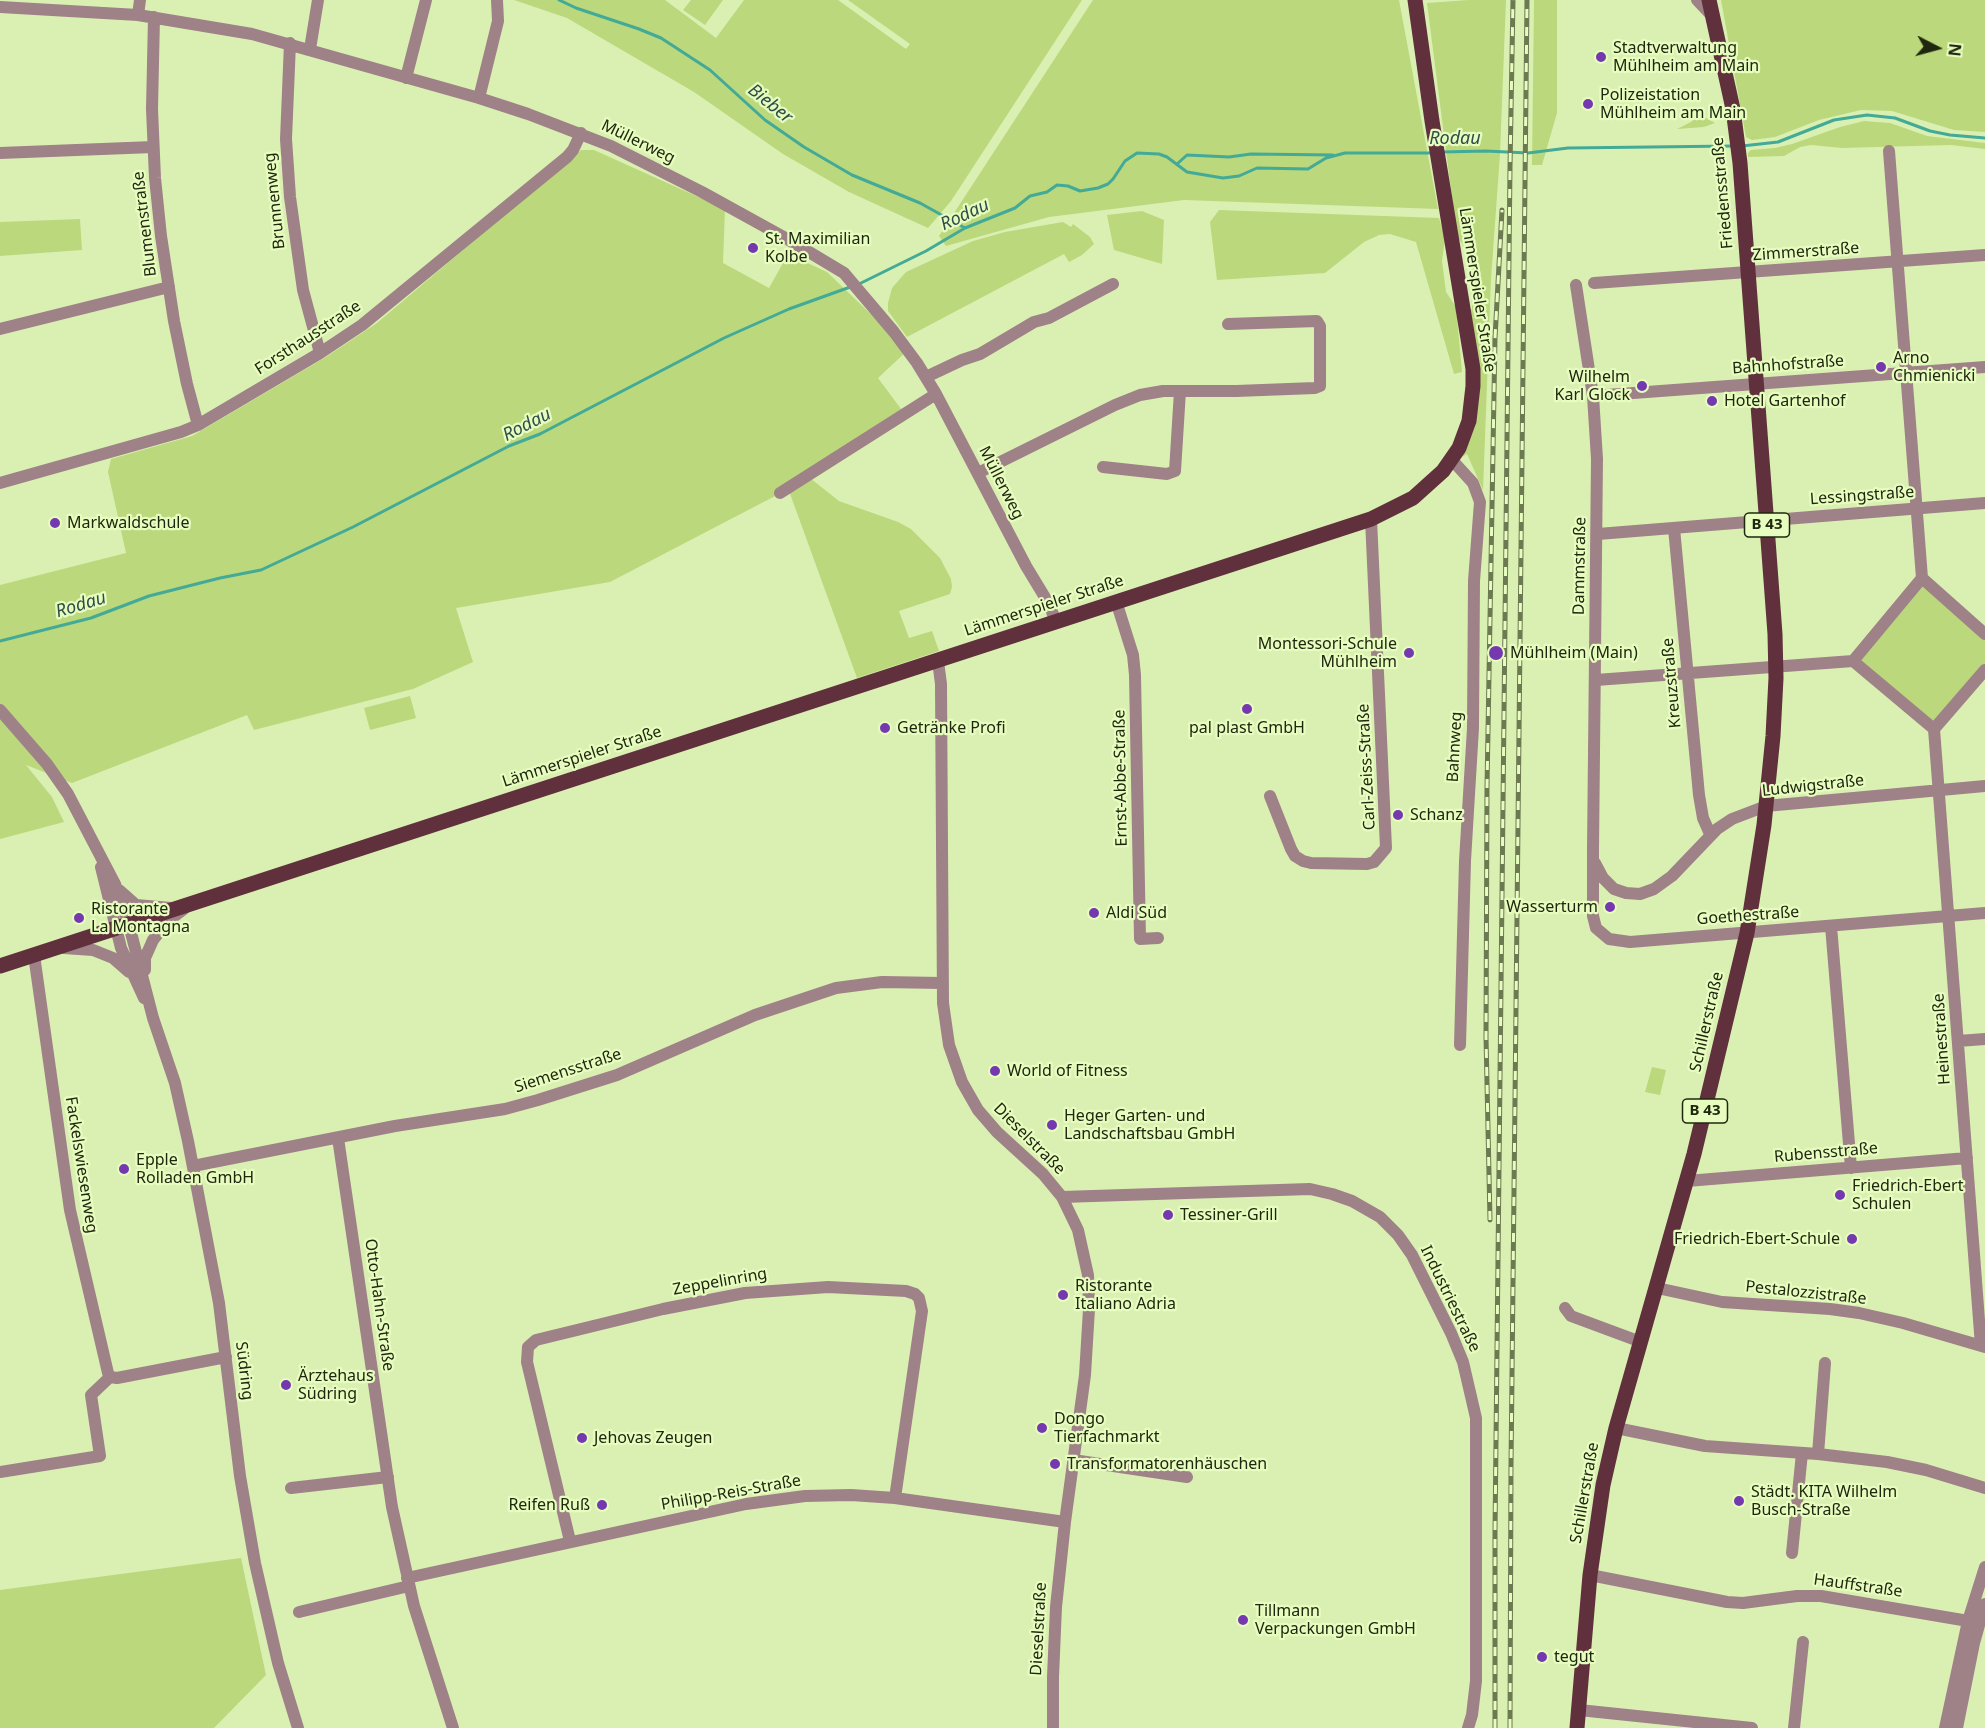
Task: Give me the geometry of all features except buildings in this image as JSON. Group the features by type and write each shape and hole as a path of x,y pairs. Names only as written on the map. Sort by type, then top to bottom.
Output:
{"main road":[{"name":"Lämmerspieler Straße","path":"0,966 187,907 1371,519 1413,498 1435,480 1459,448 1469,421 1473,378 1415,0"},
{"name":"Friedensstraße","path":"1709,0 1737,138 1756,384"},
{"name":"Schillerstraße","path":"1577,1728 1590,1575 1598,1514 1616,1428 1687,1181 1747,933 1766,806 1776,666 1756,384"}],"street":[{"path":"138,15 140,0"},
{"path":"310,48 318,0"},
{"path":"406,78 426,0"},
{"path":"479,98 498,21 497,0"},
{"path":"1697,0 1713,17"},
{"name":"Müllerweg","path":"0,7 154,17 252,34 310,48 479,98 581,133 637,158 749,217 844,273 894,332 936,394 1026,566 1049,604 1056,622"},
{"name":"Blumenstraße","path":"154,17 153,147 160,227 181,354 198,425"},
{"name":"Brunnenweg","path":"290,43 286,139 290,196 303,290 320,353"},
{"name":"Forsthausstraße","path":"0,483 164,438 198,425 320,353 362,325 567,157 581,133"},
{"path":"0,153 153,147"},
{"path":"1853,661 1922,578 1889,151"},
{"name":"Zimmerstraße","path":"1594,284 1985,255"},
{"path":"926,377 980,354 1034,322 1049,318 1113,284"},
{"name":"Dammstraße","path":"1576,285 1597,434 1598,534 1593,850"},
{"path":"0,329 169,287"},
{"path":"978,473 1131,398 1149,393 1320,386 1320,326 1317,321 1228,324"},
{"name":"Bahnhofstraße","path":"1593,396 1985,367"},
{"path":"1103,467 1167,474 1174,471 1180,391"},
{"path":"780,493 936,394"},
{"name":"Bahnweg","path":"1452,460 1473,483 1480,502 1474,581 1473,735 1465,861 1461,1045"},
{"name":"Lessingstraße","path":"1598,534 1985,503"},
{"name":"Carl-Zeiss-Straße","path":"1270,796 1291,849 1295,856 1303,861 1367,864 1374,862 1386,848 1371,519"},
{"name":"Kreuzstraße","path":"1674,528 1700,804 1710,834"},
{"path":"1922,578 1985,634"},
{"name":"Ernst-Abbe-Straße","path":"1116,602 1133,654 1136,675 1140,939 1158,938"},
{"name":"Dieselstraße","path":"938,660 941,684 942,983 948,1043 956,1069 970,1097 997,1132 1043,1174 1062,1197 1078,1230 1086,1260 1089,1290 1085,1376 1065,1522 1054,1636 1053,1728"},
{"path":"1596,681 1853,661 1934,729 1985,670"},
{"path":"0,710 57,778 76,809 115,884 123,927"},
{"name":"Heinestraße","path":"1934,729 1983,1347"},
{"name":"Ludwigstraße","path":"1593,850 1596,865 1608,884 1626,894 1640,894 1654,889 1672,876 1710,834 1732,819 1766,806 1985,786"},
{"path":"96,849 123,927"},
{"name":"Goethestraße","path":"1593,850 1593,922 1609,939 1630,942 1985,913"},
{"name":"Lämmerspieler Straße","path":"115,884 123,895 136,905 187,907"},
{"name":"Lämmerspieler Straße","path":"56,948 93,950 113,958 140,978 153,940 168,921 187,907"},
{"path":"1832,926 1851,1168"},
{"name":"Südring","path":"123,927 175,1083 219,1304 240,1476 255,1563 278,1663 298,1728"},
{"name":"Fackelswiesenweg","path":"34,955 70,1210 106,1369 110,1377"},
{"name":"Siemensstraße","path":"193,1166 505,1108 547,1098 617,1075 755,1015 836,988 875,982 942,983"},
{"path":"1958,1041 1985,1039"},
{"name":"Otto-Hahn-Straße","path":"338,1138 388,1477 408,1582 440,1693 453,1728"},
{"name":"Rubensstraße","path":"1687,1181 1967,1158"},
{"name":"Industriestraße","path":"1062,1197 1310,1189 1352,1201 1380,1217 1398,1234 1412,1255 1451,1333 1466,1372 1476,1418 1476,1681 1472,1715 1467,1728"},
{"name":"Zeppelinring","path":"570,1541 527,1362 528,1347 532,1342 663,1309 746,1293 828,1287 906,1291 915,1293 919,1298 922,1311 895,1498"},
{"name":"Pestalozzistraße","path":"1657,1288 1722,1302 1859,1313 1903,1323 1983,1347"},
{"path":"1565,1308 1571,1316 1641,1342"},
{"path":"0,1472 100,1456 91,1395 110,1377 117,1378 226,1357"},
{"path":"1818,1454 1825,1363"},
{"path":"1616,1428 1706,1446 1818,1454 1905,1465 1985,1488"},
{"path":"1792,1553 1802,1453"},
{"path":"1073,1460 1187,1477"},
{"path":"291,1488 388,1477"},
{"name":"Philipp-Reis-Straße","path":"408,1582 570,1541 776,1499 851,1495 895,1498 1065,1522"},
{"path":"1957,1728 1985,1567"},
{"name":"Hauffstraße","path":"1590,1575 1727,1602 1814,1596 1852,1600 1974,1622"},
{"path":"299,1612 408,1582"},
{"path":"1945,1728 1974,1622 1985,1604"},
{"path":"1794,1728 1803,1642"},
{"path":"1579,1710 1752,1728"}],"green space":[{"path":"514,0 665,0 716,38 744,0 838,0 906,49 910,44 848,0 1082,0 951,201 928,228 849,192 783,154 694,92 567,18"},
{"path":"691,0 723,0 705,25 683,10"},
{"path":"1093,0 1399,0 1438,209 1184,200 1049,217 946,246 939,236"},
{"path":"1506,0 1500,154 1491,279 1483,490 1467,454 1462,457 1475,427 1480,388 1469,311 1472,309 1471,281 1464,247 1457,236 1427,3"},
{"path":"1534,0 1557,0 1557,113 1542,165 1532,165"},
{"path":"1721,0 1985,0 1985,132 1954,130 1892,111 1861,110 1819,120 1775,137 1752,140 1746,137"},
{"path":"1699,114 1715,123 1704,127 1677,129 1691,122"},
{"path":"1864,121 1890,123 1927,136 1985,143 1985,149 1951,145 1842,148 1811,145 1800,147 1784,156 1748,157 1751,150 1792,144"},
{"path":"581,150 594,150 725,209 723,263 769,288 788,254 827,272 908,350 878,378 907,417 810,478 839,501 898,522 911,529 940,558 951,579 950,594 899,611 909,638 932,631 939,651 857,678 789,491 802,482 610,582 456,608 473,662 413,689 254,730 247,715 72,783 26,765 52,797 64,822 0,839 0,585 126,553 108,472 111,459 192,436 326,357 377,323"},
{"path":"1219,210 1439,218 1445,238 1442,261 1446,292 1456,307 1462,372 1454,374 1416,242 1390,234 1379,235 1364,242 1325,273 1217,280 1210,222"},
{"path":"1142,211 1164,220 1162,264 1114,250 1107,215"},
{"path":"80,219 82,250 0,256 0,222"},
{"path":"1063,222 1071,227 1073,224 1090,237 1094,244 1082,255 1069,262 1064,254 907,337 888,311 892,288 906,272 973,241 1005,232"},
{"path":"1923,586 1985,640 1985,665 1933,724 1860,660"},
{"path":"410,696 416,718 370,730 364,708"},
{"path":"1652,1067 1666,1070 1660,1095 1645,1092"},
{"path":"241,1558 266,1675 214,1728 0,1728 0,1590"}],"waterway":[{"name":"Bieber","path":"559,0 661,38 710,70 765,120 804,147 852,175 920,203 965,228"},
{"name":"Rodau","path":"1742,146 1778,142 1834,120 1867,115 1895,118 1930,131 1950,135 1985,138"},
{"name":"Rodau","path":"1442,152 1528,153 1568,148 1732,146"},
{"name":"Rodau","path":"859,284 926,251 965,228 1015,208 1030,196 1047,192 1057,185 1068,186 1080,191 1108,184 1125,161 1137,153 1159,154 1167,157 1187,172 1223,178 1239,176 1257,168 1308,169 1326,158 1345,153 1433,153"},
{"path":"1177,164 1187,155 1229,157 1251,154 1333,155"},
{"name":"Rodau","path":"0,641 91,618 149,596 261,570 353,527 509,446 540,434 724,338 789,309 853,286"}],"railway":[{"path":"1495,1728 1495,1532 1513,0"},
{"path":"1510,1728 1527,0"},
{"path":"1490,1220 1486,1037 1487,787 1495,338 1502,210"}],"place":[{"name":"Stadtverwaltung Mühlheim am Main","path":"1601,57"},
{"name":"Polizeistation Mühlheim am Main","path":"1588,104"},
{"name":"St. Maximilian Kolbe","path":"753,248"},
{"name":"Arno Chmienicki","path":"1881,367"},
{"name":"Wilhelm Karl Glock","path":"1642,386"},
{"name":"Hotel Gartenhof","path":"1712,401"},
{"name":"Markwaldschule","path":"55,523"},
{"name":"Montessori-Schule Mühlheim","path":"1409,653"},
{"name":"Mühlheim (Main)","path":"1496,653"},
{"name":"pal plast GmbH","path":"1247,709"},
{"name":"Getränke Profi","path":"885,728"},
{"name":"Schanz","path":"1398,815"},
{"name":"Wasserturm","path":"1610,907"},
{"name":"Aldi Süd","path":"1094,913"},
{"name":"Ristorante La Montagna","path":"79,918"},
{"name":"World of Fitness","path":"995,1071"},
{"name":"Heger Garten- und Landschaftsbau GmbH","path":"1052,1125"},
{"name":"Epple Rolladen GmbH","path":"124,1169"},
{"name":"Friedrich-Ebert Schulen","path":"1840,1195"},
{"name":"Tessiner-Grill","path":"1168,1215"},
{"name":"Friedrich-Ebert-Schule","path":"1852,1239"},
{"name":"Ristorante Italiano Adria","path":"1063,1295"},
{"name":"Ärztehaus Südring","path":"286,1385"},
{"name":"Dongo Tierfachmarkt","path":"1042,1428"},
{"name":"Jehovas Zeugen","path":"582,1438"},
{"name":"Transformatorenhäuschen","path":"1055,1464"},
{"name":"Städt. KITA Wilhelm Busch-Straße","path":"1739,1501"},
{"name":"Reifen Ruß","path":"602,1505"},
{"name":"Tillmann Verpackungen GmbH","path":"1243,1620"},
{"name":"tegut","path":"1542,1657"}]}
